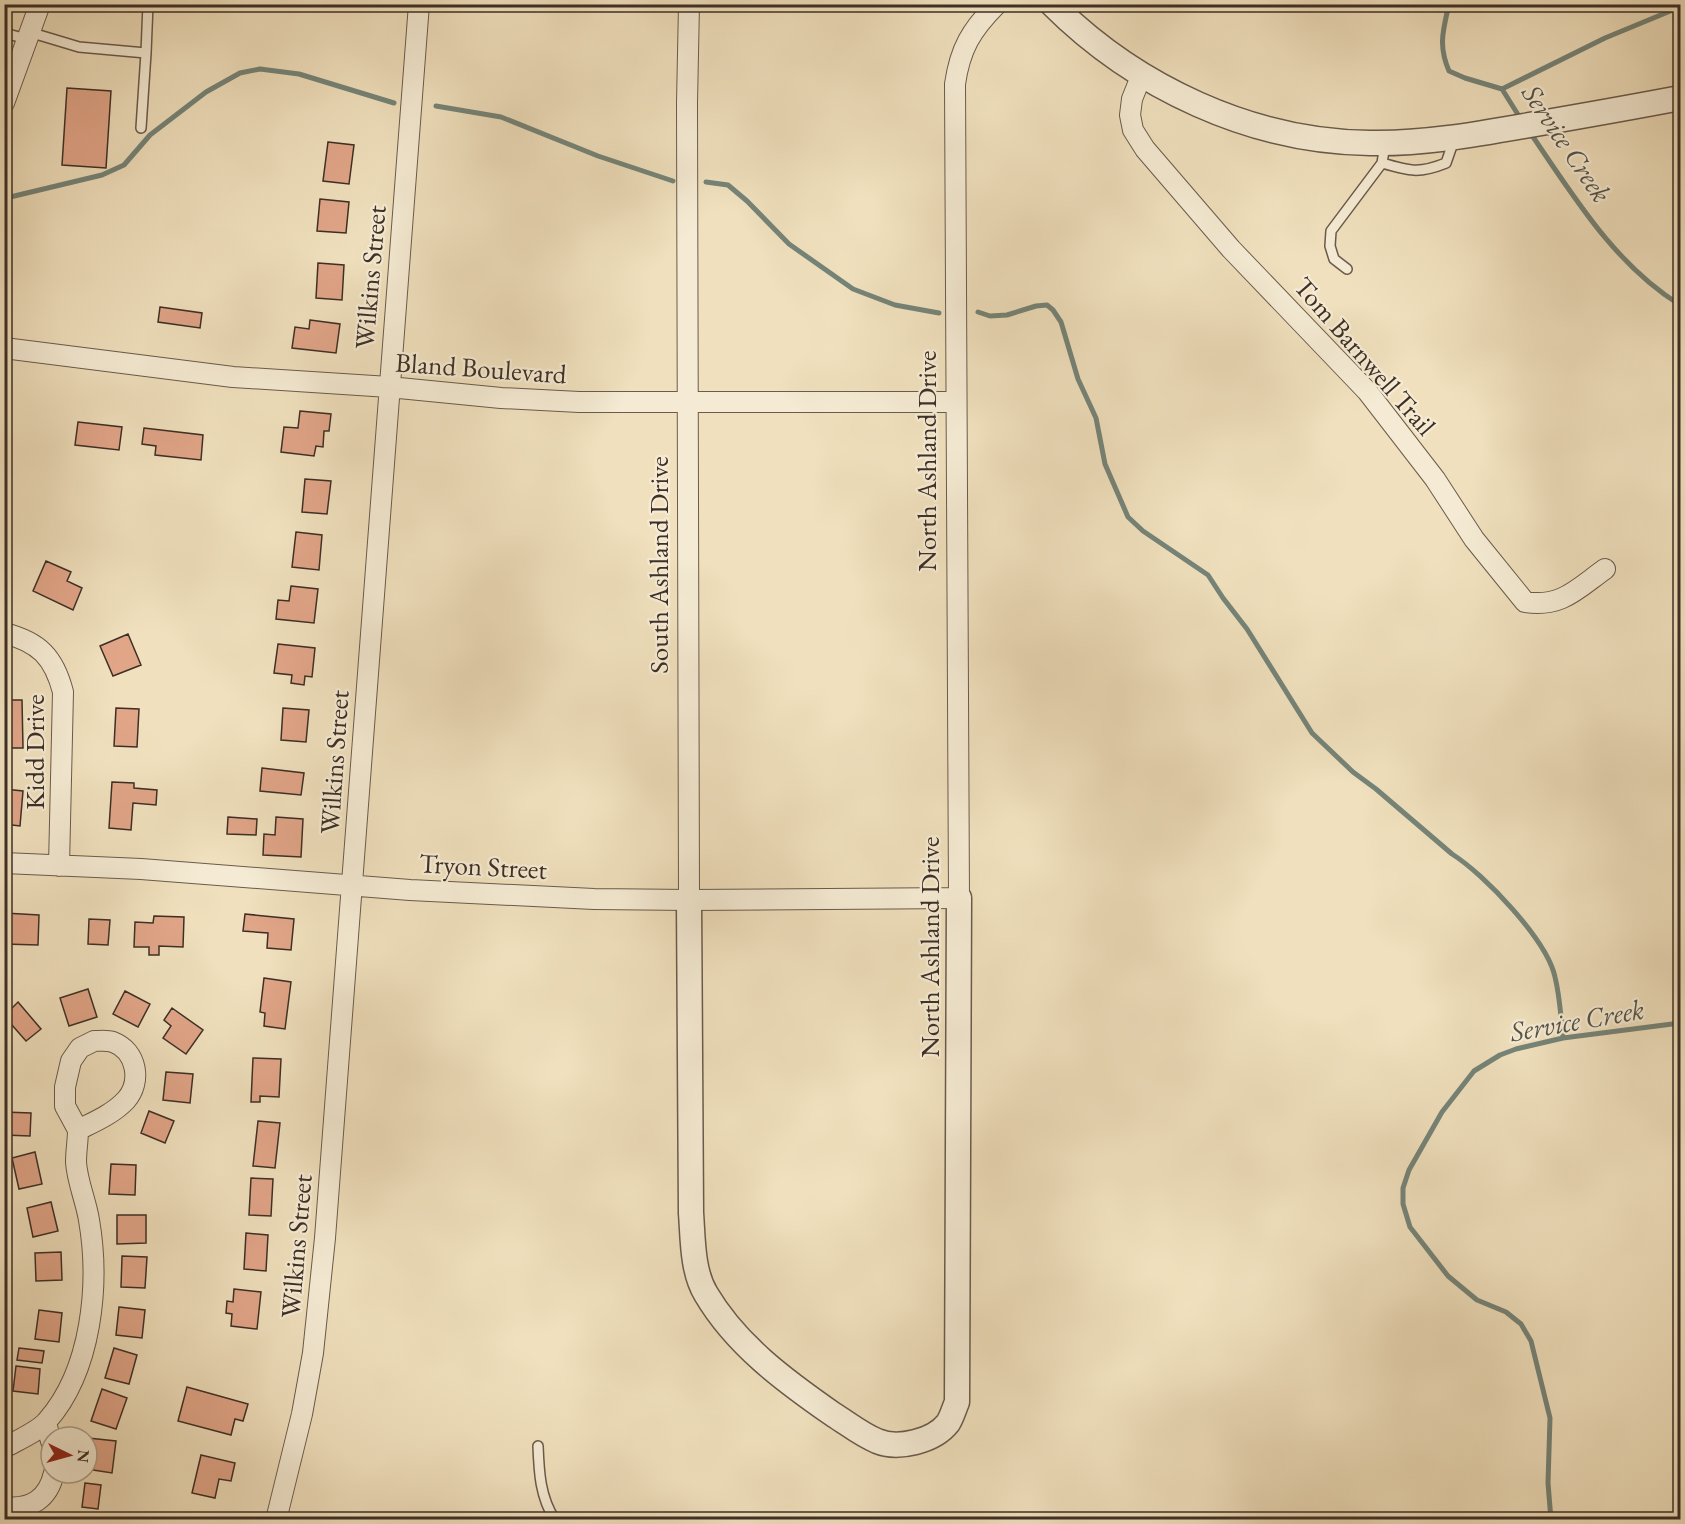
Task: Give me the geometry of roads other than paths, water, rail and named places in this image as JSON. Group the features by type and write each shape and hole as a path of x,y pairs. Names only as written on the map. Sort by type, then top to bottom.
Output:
{"street":[{"path":"4,103 40,4"},
{"name":"Wilkins Street","path":"276,1520 302,1414 313,1353 325,1238 419,4"},
{"name":"South Ashland Drive","path":"689,4 691,1124"},
{"name":"North Ashland Drive","path":"691,1124 691,1213 696,1264 704,1291 719,1314 745,1345 796,1388 878,1442 901,1444 936,1434 949,1422 957,1402 959,898 955,84 957,64 964,45 974,28 997,4"},
{"path":"1052,4 1090,39 1164,88 1203,107 1243,122 1284,133 1372,144 1384,153 1680,98"},
{"name":"Tom Barnwell Trail","path":"1142,74 1132,99 1130,116 1134,130 1145,149 1232,249 1368,391 1435,479 1474,539 1525,602 1539,605 1553,603 1566,597 1605,569"},
{"name":"Bland Boulevard","path":"4,348 233,376 501,398 579,402 955,402"},
{"name":"Kidd Drive","path":"4,633 22,638 46,654 58,671 63,692 59,866"},
{"name":"Tryon Street","path":"4,863 141,869 353,885 582,898 689,900 959,898"},
{"path":"52,1425 76,1371 92,1308 94,1283 89,1219 76,1163 78,1130 65,1106 65,1087 71,1060 80,1048 94,1041 111,1041 130,1055 135,1070 134,1085 126,1099 116,1108 78,1130"},
{"path":"4,1448 39,1436"},
{"path":"4,1507 20,1509 37,1502 51,1485"}],"lane":[{"path":"141,128 148,4"},
{"path":"4,33 28,35 79,47 146,53"},
{"path":"1347,269 1334,259 1330,246 1331,231 1384,153"},
{"path":"538,1446 540,1485 549,1511 555,1520"}],"waterway":[{"path":"1449,4 1443,30 1444,53 1449,71 1502,89"},
{"name":"Service Creek","path":"1502,89 1605,38 1680,7"},
{"path":"6,198 102,175 124,165 150,135 206,92 240,73 260,69 299,74 394,103"},
{"name":"Service Creek","path":"1502,89 1522,121"},
{"path":"436,106 501,117 598,156 673,181"},
{"name":"Service Creek","path":"1529,131 1578,203 1614,248 1634,269 1680,305"},
{"path":"706,182 728,185 789,244 853,289 895,305 939,313"},
{"path":"978,312 990,316 1007,315 1047,305 1053,310 1061,322 1078,379 1096,418 1105,464 1128,517 1143,531 1208,575 1247,629 1312,733 1353,772 1480,876 1512,909 1550,962 1558,992 1563,1038"},
{"name":"Service Creek","path":"1551,1520 1548,1483 1550,1418 1531,1341 1521,1324 1506,1312 1477,1300 1448,1276 1410,1227 1403,1204 1403,1188 1409,1170 1442,1112 1474,1071 1500,1055 1563,1038 1680,1023"}]}
